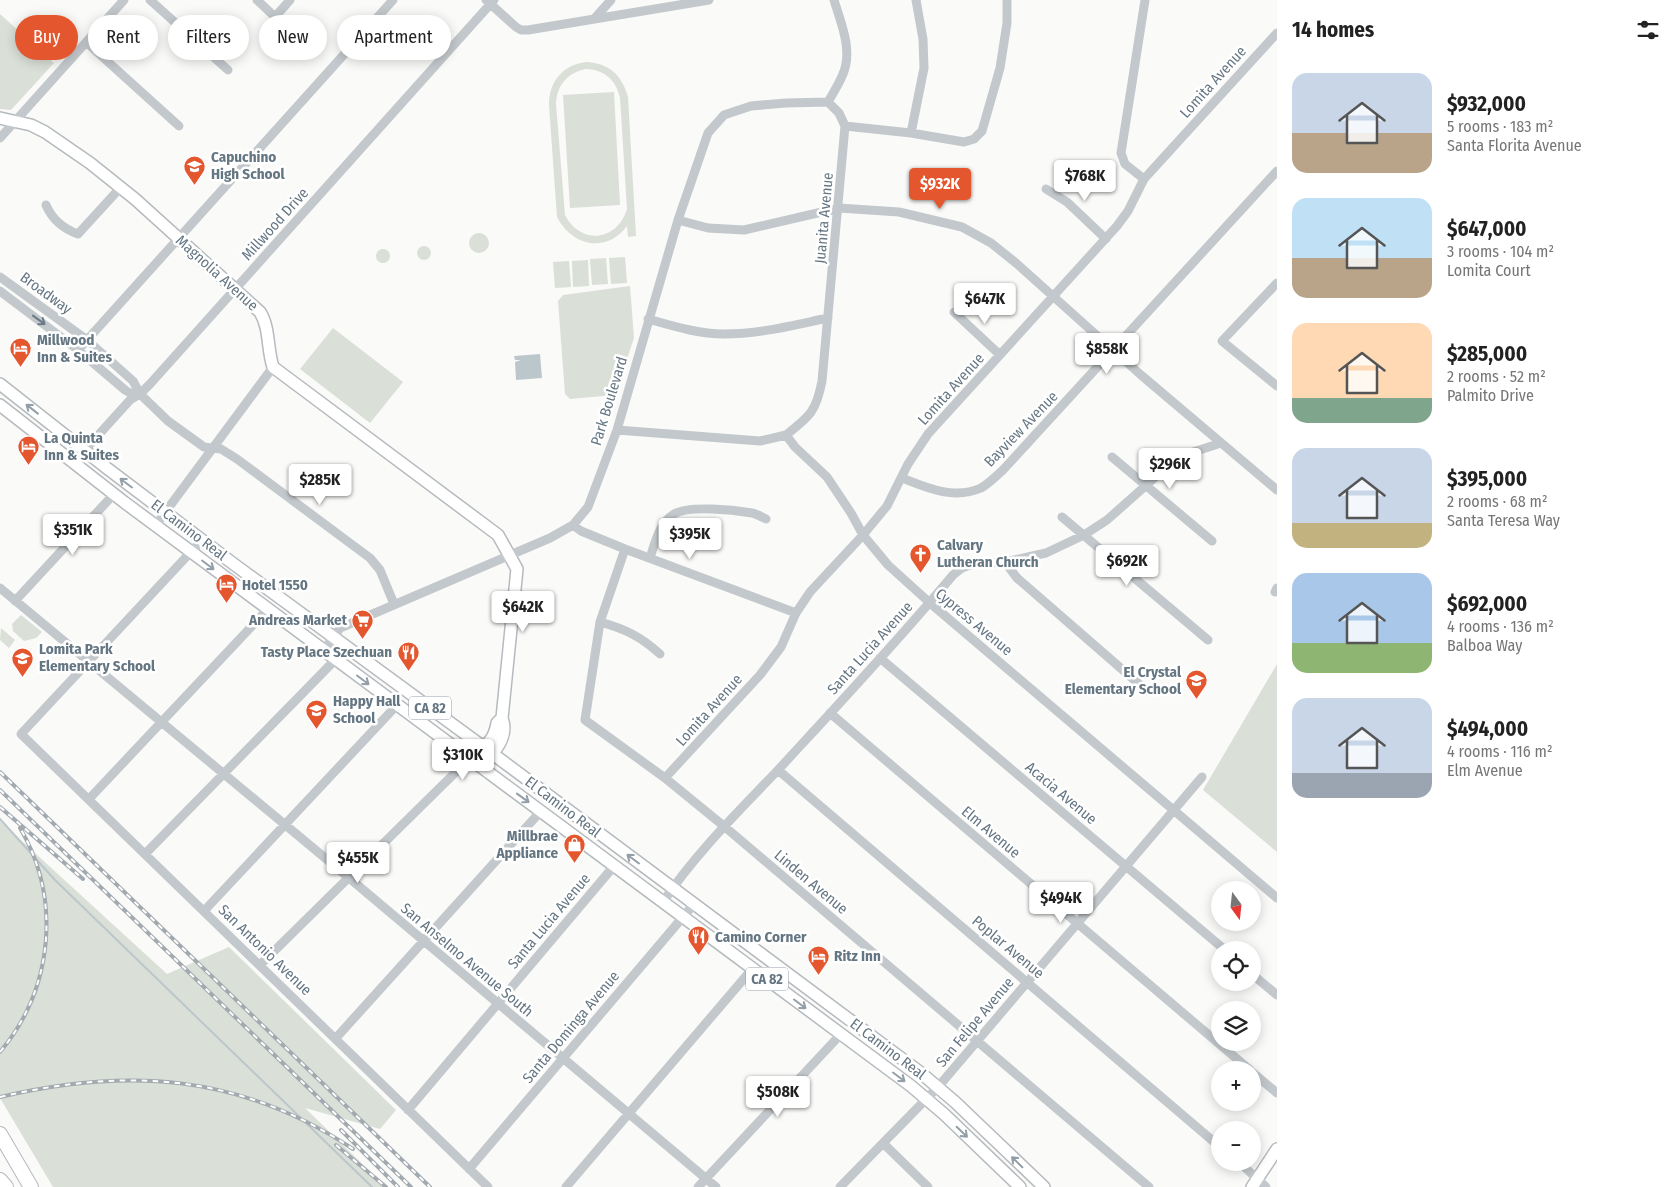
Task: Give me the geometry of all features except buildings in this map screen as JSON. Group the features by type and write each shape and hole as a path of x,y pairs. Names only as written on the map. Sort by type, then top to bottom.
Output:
{"highway":[{"path":"0,1134 29,1187"},
{"path":"0,1146 29,1187"},
{"path":"0,1180 6,1187"}],"main road":[{"name":"Magnolia Avenue","path":"0,118 16,120 45,132 83,158 121,187 235,289 264,317 273,367"},
{"path":"273,367 498,534 511,554 518,569 502,718 504,724 502,739 488,751 470,758"},
{"name":"El Camino Real","path":"0,384 84,451 202,540 938,1087 1044,1187"},
{"name":"El Camino Real","path":"0,405 155,526 927,1099 1020,1187"},
{"path":"1254,1183 1277,1149"}],"street":[{"path":"0,138 124,0"},
{"path":"150,0 228,70"},
{"path":"256,0 275,16 290,0"},
{"path":"78,350 393,0"},
{"path":"594,19 611,0"},
{"path":"490,1 521,30 528,30 709,0"},
{"path":"834,0 847,45 844,72 828,102 839,113 845,126 911,133 964,142 974,138 982,131 1000,68 1007,23 1006,0"},
{"path":"911,133 924,68 923,39 916,0"},
{"path":"1144,0 1121,153 1125,164 1144,179"},
{"name":"Millwood Drive","path":"73,463 129,400 140,394 235,289 490,1"},
{"name":"Lomita Avenue","path":"665,778 781,647 796,613 810,592 887,506 908,464 928,434 1106,238 1128,211 1144,179 1277,33"},
{"path":"86,42 179,126"},
{"name":"Park Boulevard","path":"324,650 340,628 550,538 573,525 588,507 616,430 678,220 708,133 724,115 751,106 828,102"},
{"name":"Juanita Avenue","path":"786,436 807,418 818,401 822,381 845,126"},
{"name":"Bayview Avenue","path":"902,478 930,489 955,494 981,488 1002,471 1277,171"},
{"path":"46,204 54,218 66,228 78,234 121,187"},
{"path":"1046,189 1067,202 1106,238"},
{"path":"678,220 708,228 744,230 839,208 899,212 962,227 991,243 1141,375 1277,489"},
{"name":"Broadway","path":"0,277 87,340 133,381 140,394 168,421 204,447 221,449 237,459 370,558 380,570 394,604"},
{"path":"1277,283 1222,341 1277,386"},
{"name":"Broadway","path":"0,291 78,350 124,390 140,394"},
{"path":"954,312 1000,355"},
{"path":"648,319 687,330 724,334 768,331 828,318"},
{"path":"155,526 273,367"},
{"path":"616,430 760,441 786,436"},
{"name":"Cypress Avenue","path":"786,436 827,477 863,535 888,565 930,603 1277,898"},
{"name":"Santa Lucia Avenue","path":"663,902 672,888 724,827 930,603 953,575 962,568 973,564 1004,562 1046,553 1084,535 1107,520 1178,457 1221,443"},
{"path":"1112,457 1212,541"},
{"path":"15,601 114,494"},
{"path":"650,558 658,534 674,514 686,510 699,509 754,514 766,519"},
{"path":"1062,517 1208,640"},
{"path":"573,525 580,531 625,549 796,613"},
{"path":"90,661 202,540"},
{"name":"Linden Avenue","path":"625,549 600,622 585,720 665,778 978,1041 1148,1187"},
{"path":"1004,562 1017,578 1147,691"},
{"name":"San Anselmo Avenue South","path":"0,588 90,661 716,1187"},
{"path":"89,799 268,609"},
{"path":"600,622 624,629 648,643 660,654"},
{"path":"145,854 336,659 334,637"},
{"name":"Acacia Avenue","path":"880,658 1214,941"},
{"name":"San Antonio Avenue","path":"90,661 21,734 488,1187"},
{"path":"204,912 397,705"},
{"name":"Elm Avenue","path":"830,713 1239,1061"},
{"path":"260,965 470,758"},
{"name":"Poplar Avenue","path":"778,770 1211,1138"},
{"name":"San Felipe Avenue","path":"840,1187 938,1087 1202,777"},
{"path":"336,1038 541,812"},
{"name":"Santa Lucia Avenue","path":"408,1110 614,866"},
{"name":"Santa Dominga Avenue","path":"469,1169 694,904"},
{"path":"566,1187 753,968"},
{"path":"1261,981 1277,994"},
{"path":"698,1187 841,1034"},
{"path":"1261,1080 1277,1093"},
{"path":"883,1143 928,1187"},
{"path":"1245,1171 1254,1183 1266,1187"}],"shaded area":[{"path":"0,14 15,28 15,60 51,60 54,63 11,110 0,109"},
{"path":"594,63 608,68 622,82 628,97 636,236 628,237 627,226 619,235 609,240 600,243 590,243 571,235 557,217 549,105 550,96 559,76 564,71 578,64","holes":["586,69 609,77 616,86 620,98 627,209 622,220 615,228 598,236 580,231 572,225 565,215 556,104 558,91 568,77 573,73"]},
{"path":"614,92 620,205 570,208 563,95"},
{"path":"479,233 486,236 489,243 486,250 479,253 472,250 469,243 472,236"},
{"path":"421,246 427,246 431,253 427,260 421,260 417,256 417,250"},
{"path":"380,249 386,249 390,256 386,263 380,263 376,259 376,253"},
{"path":"625,257 627,283 611,284 609,258"},
{"path":"606,258 608,284 592,285 590,259"},
{"path":"588,260 589,286 573,287 572,261"},
{"path":"569,261 571,287 555,288 553,262"},
{"path":"630,286 634,338 615,395 570,399 565,394 558,301 563,295"},
{"path":"333,328 403,382 370,423 300,369"},
{"path":"540,354 542,378 516,380 515,362 521,360 515,360 514,356"},
{"path":"21,615 42,632 36,638 24,641 13,631 12,624"},
{"path":"1,628 15,640 9,648 0,640"},
{"path":"1277,664 1277,852 1203,790"},
{"path":"0,821 167,974 229,947 396,1110 380,1129 305,1108 386,1187 53,1187 0,1098"}],"waterway":[{"path":"0,819 55,880 372,1187"}],"railway":[{"path":"0,772 430,1187"},
{"path":"0,790 411,1187"},
{"path":"0,807 83,879"},
{"path":"0,1052 18,1027 31,1000 41,972 46,943 46,913 42,884 33,855 20,828"},
{"path":"0,1097 94,1082 139,1080 182,1084 226,1092 268,1105 311,1124 353,1149"},
{"path":"341,1130 398,1187"},
{"path":"336,1145 386,1187"}],"place":[{"name":"Capuchino High School","path":"195,185"},
{"name":"Millwood Inn & Suites","path":"21,368"},
{"name":"La Quinta Inn & Suites","path":"28,466"},
{"name":"Calvary Lutheran Church","path":"921,573"},
{"name":"Hotel 1550","path":"226,604"},
{"name":"Andreas Market","path":"363,639"},
{"name":"Tasty Place Szechuan","path":"408,671"},
{"name":"Lomita Park Elementary School","path":"23,677"},
{"name":"El Crystal Elementary School","path":"1197,700"},
{"name":"Happy Hall School","path":"317,729"},
{"name":"Millbrae Appliance","path":"574,864"},
{"name":"Camino Corner","path":"699,956"},
{"name":"Ritz Inn","path":"818,975"}]}
